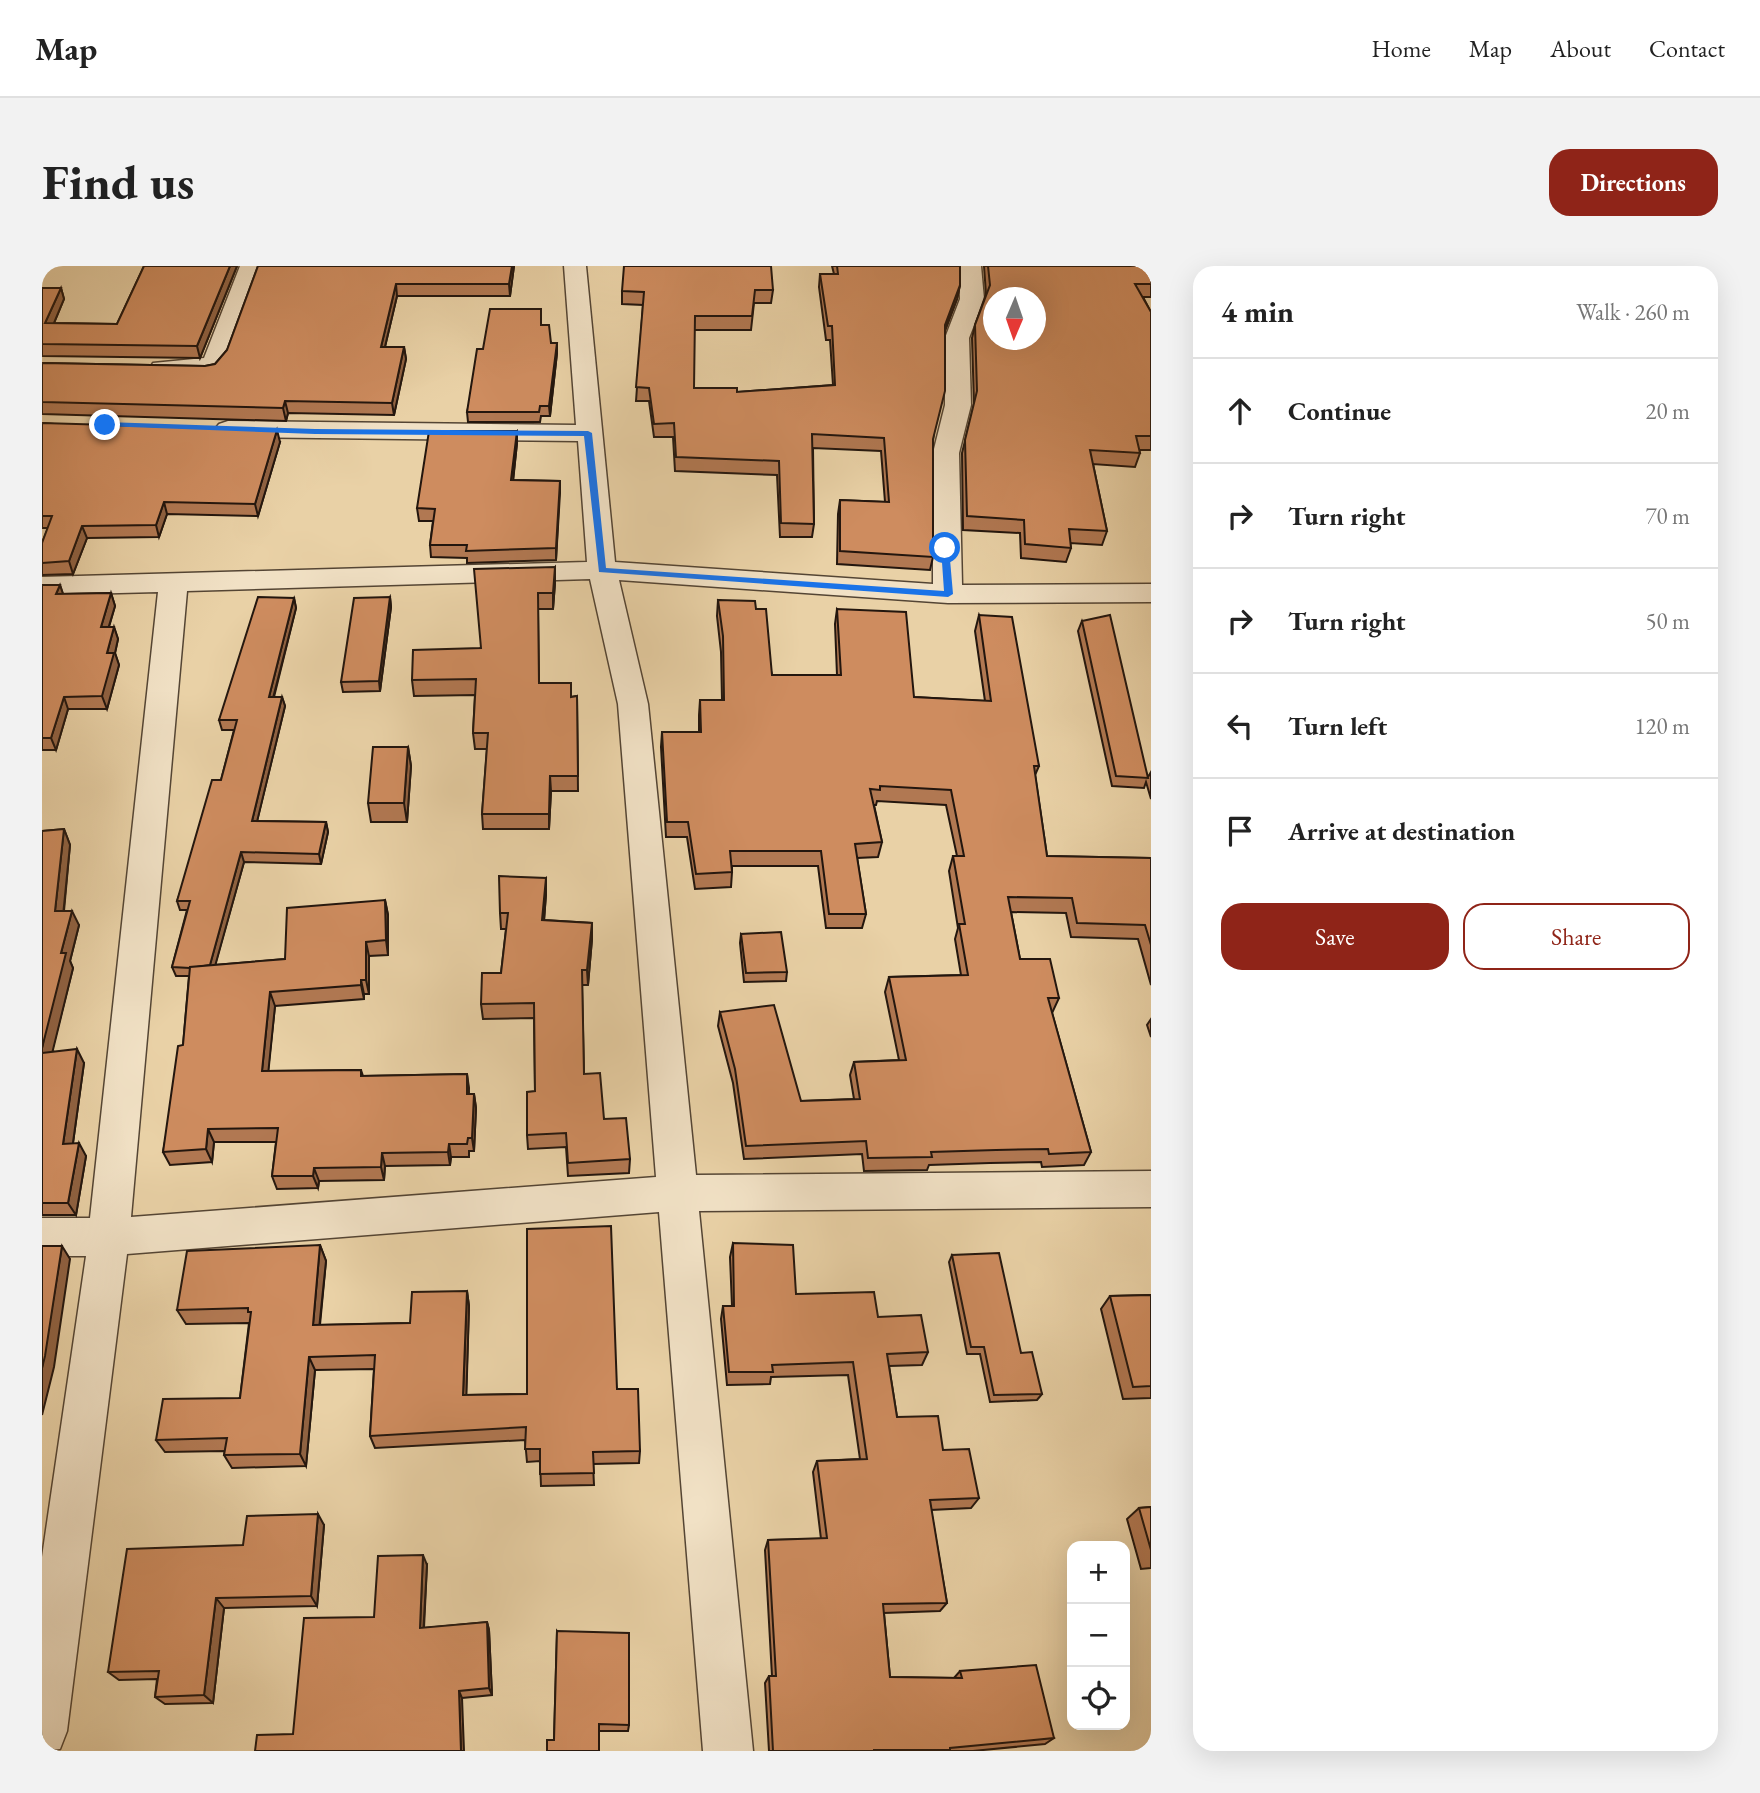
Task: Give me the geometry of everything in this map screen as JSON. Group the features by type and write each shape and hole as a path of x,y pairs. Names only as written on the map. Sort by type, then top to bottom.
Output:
{"street":[{"path":"144,368 208,368 215,361 251,266"},
{"path":"575,266 602,570 633,704 728,1751"},
{"path":"948,594 945,548 946,453 958,405 957,338 972,299 970,266"},
{"path":"210,428 588,433"},
{"path":"42,586 602,570 948,594 1151,593"},
{"path":"42,1731 109,1237 173,584"},
{"path":"42,1237 109,1237 677,1193 1151,1189"}],"building":[{"path":"144,266 230,266 197,346 42,344 42,288 61,288 45,323 117,324"},
{"path":"258,266 512,266 509,284 396,284 381,347 404,347 392,403 285,401 283,408 42,402 42,363 215,364 227,350"},
{"path":"624,266 771,266 773,290 755,290 752,316 695,316 694,388 737,388 737,392 835,385 832,326 828,326 820,274 838,274 837,266 960,266 960,285 945,325 945,391 933,439 933,557 840,551 840,500 889,502 884,438 812,434 814,524 781,523 779,461 676,457 674,423 654,424 649,388 636,387 644,292 622,291"},
{"path":"988,266 1151,266 1151,284 1135,284 1151,312 1151,436 1136,436 1140,453 1090,450 1107,531 1069,529 1071,548 1025,544 1024,520 967,516 965,440 977,391 975,325 983,304 983,350 1046,350 1046,287 989,287"},
{"path":"490,309 541,309 541,325 549,325 551,343 557,343 549,406 540,406 539,412 467,412 477,349 483,349"},
{"path":"42,423 277,430 255,504 164,502 156,525 82,526 69,561 42,563 42,543 52,516 42,516"},
{"path":"429,431 517,431 511,480 560,481 556,548 466,551 467,545 430,545 435,509 417,508"},
{"path":"555,567 553,593 538,593 539,683 571,683 571,697 577,696 578,776 550,776 549,814 482,814 488,733 473,733 476,679 412,680 413,650 481,648 474,569"},
{"path":"42,585 60,585 56,594 111,593 101,627 114,627 107,653 114,653 102,696 64,697 51,738 42,738"},
{"path":"258,597 294,598 269,697 282,697 252,821 326,822 319,854 241,852 210,965 172,967 190,901 177,901 212,780 221,780 237,720 219,720"},
{"path":"390,597 379,681 341,682 354,598"},
{"path":"718,600 755,601 756,609 766,609 772,675 841,675 837,609 906,612 914,697 991,701 979,615 1012,617 1039,766 1034,766 1047,856 1151,858 1151,945 1145,925 1077,923 1072,898 1008,897 1020,959 1050,959 1059,998 1048,998 1091,1152 1049,1154 1048,1149 996,1150 931,1152 932,1157 868,1158 866,1141 746,1146 735,1069 720,1012 774,1005 801,1101 860,1099 854,1062 906,1060 889,977 968,975 959,924 965,924 953,856 964,856 951,790 880,786 880,790 870,789 882,842 855,844 866,914 829,914 821,851 730,851 732,872 696,874 688,822 667,822 662,732 701,732 700,700 724,700 723,636"},
{"path":"1110,615 1148,778 1116,776 1082,621"},
{"path":"373,747 408,747 404,803 368,803"},
{"path":"64,829 55,911 72,911 61,953 66,953 42,1048 42,831"},
{"path":"499,876 546,878 542,920 592,923 587,970 582,970 584,1074 600,1073 604,1119 626,1118 630,1159 568,1163 566,1133 527,1135 527,1092 535,1091 534,1003 481,1004 482,973 501,973 508,913 500,913"},
{"path":"385,900 386,940 366,942 366,980 361,980 361,985 270,992 262,1071 361,1070 361,1076 467,1074 467,1094 474,1094 472,1138 468,1138 467,1144 449,1144 448,1152 382,1153 381,1167 314,1168 313,1176 272,1176 278,1128 208,1129 206,1149 163,1152 178,1046 183,1045 190,967 285,959 287,908"},
{"path":"781,932 787,972 746,973 741,934"},
{"path":"77,1049 63,1144 79,1143 68,1203 42,1203 42,1053"},
{"path":"611,1226 617,1389 638,1389 640,1451 593,1452 594,1473 540,1474 540,1449 525,1449 526,1427 370,1436 375,1355 309,1357 300,1454 224,1455 227,1438 156,1440 163,1399 240,1398 251,1312 248,1312 248,1308 177,1310 187,1251 320,1245 313,1325 410,1323 412,1292 467,1291 463,1395 527,1394 527,1229"},
{"path":"733,1243 793,1245 796,1294 874,1292 878,1317 921,1315 928,1352 887,1354 897,1417 938,1416 943,1450 969,1449 979,1498 930,1500 947,1603 883,1604 890,1677 962,1678 960,1671 1036,1665 1054,1738 950,1750 773,1751 769,1676 776,1676 768,1540 827,1538 817,1461 867,1459 853,1362 772,1365 773,1372 729,1372 723,1306 734,1306"},
{"path":"42,1246 62,1246 42,1368"},
{"path":"999,1253 1021,1353 1032,1352 1042,1394 994,1395 984,1347 971,1347 952,1255"},
{"path":"1151,1295 1151,1386 1133,1387 1110,1296"},
{"path":"1151,1507 1151,1550 1139,1508"},
{"path":"318,1514 311,1596 216,1598 204,1695 155,1697 159,1671 108,1672 127,1549 243,1545 247,1516"},
{"path":"423,1555 420,1628 487,1622 489,1688 459,1691 461,1751 255,1751 257,1735 293,1734 304,1618 374,1617 378,1556"},
{"path":"557,1631 629,1633 629,1725 599,1724 599,1751 547,1751 547,1740 554,1740"}],"route":[{"path":"105,425 315,432 588,433 602,570 948,594 945,548"}]}
